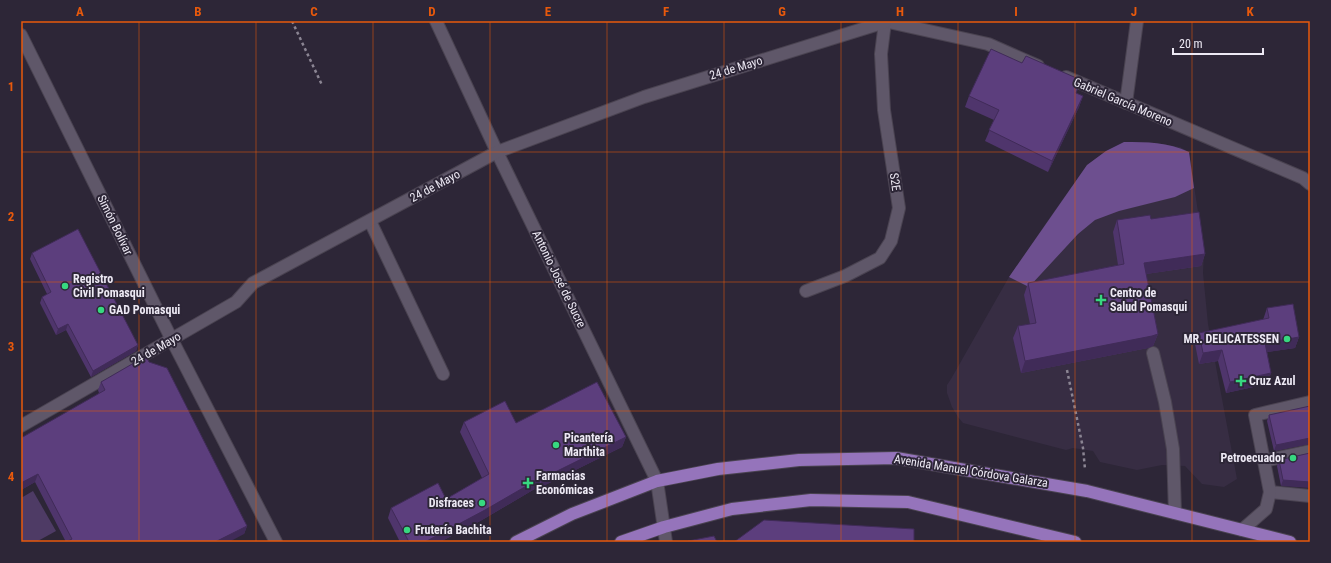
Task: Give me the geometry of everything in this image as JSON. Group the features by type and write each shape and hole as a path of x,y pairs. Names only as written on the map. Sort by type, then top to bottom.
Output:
{"main road":[{"name":"Avenida Manuel Córdova Galarza","path":"516,542 572,514 657,481 718,469 799,460 896,458 1087,491 1242,530 1258,538 1290,542"},
{"path":"621,542 664,527 732,509 811,500 908,502 1074,542"}],"street":[{"name":"Antonio José de Sucre","path":"436,21 497,152 657,481 666,542"},
{"name":"24 de Mayo","path":"21,426 236,302 253,283 497,152 644,97 885,21"},
{"name":"Gabriel García Moreno","path":"885,21 988,44 1303,178 1310,184"},
{"name":"S2E","path":"806,291 845,276 880,258 892,240 899,208 884,110 881,54 885,21"},
{"path":"1126,103 1137,21"},
{"name":"Simón Bolívar","path":"21,35 172,340 276,542"},
{"path":"370,221 444,374"},
{"path":"1153,353 1165,402 1173,449 1175,513"},
{"path":"1242,530 1266,509 1270,492 1255,415 1310,402"},
{"path":"1264,461 1310,451"},
{"path":"1270,492 1310,496"}],"path":[{"path":"292,21 322,85"},
{"path":"1067,370 1083,448 1087,491"}],"shaded area":[{"name":"Centro de Salud Pomasqui","path":"1124,142 1149,142 1180,147 1189,152 1204,252 1203,273 1208,324 1237,479 1224,487 1202,484 1185,466 1162,465 1137,470 1100,462 1093,451 1073,448 1066,450 963,423 952,407 947,393 947,385 1009,277 1053,213 1087,165 1106,151"},
{"path":"1124,142 1165,144 1189,152 1194,188 1175,197 1119,211 1095,220 1078,234 1029,287 1009,277 1087,165 1106,151"},
{"path":"33,491 56,531 36,542 21,542 21,498"}],"building":[{"path":"991,49 1022,63 1026,56 1081,80 1076,93 1083,96 1052,161 989,130 999,110 969,96"},
{"path":"1199,212 1205,254 1144,263 1158,334 1025,361 1018,326 1036,323 1028,283 1124,264 1117,220 1150,215 1151,219"},
{"path":"78,229 138,345 93,371 68,324 58,329 42,297 51,292 32,253"},
{"path":"1293,304 1299,337 1265,343 1271,373 1230,382 1222,350 1203,353 1199,333 1269,318 1267,308"},
{"path":"146,356 149,362 167,368 247,526 215,542 66,542 72,539 38,474 21,483 21,438 105,390 101,382"},
{"path":"597,382 626,437 543,478 542,477 425,542 409,542 391,508 438,483 446,499 489,474 464,422 505,401 516,423"},
{"path":"1310,406 1310,438 1276,445 1269,415"},
{"path":"1310,453 1310,482 1283,480 1279,460"},
{"path":"764,520 914,529 914,542 734,542"},
{"path":"714,536 717,542 688,541"}],"place":[{"name":"Registro Civil Pomasqui","path":"65,286"},
{"name":"Centro de Salud Pomasqui","path":"1101,300"},
{"name":"GAD Pomasqui","path":"101,310"},
{"name":"MR. DELICATESSEN","path":"1287,339"},
{"name":"Cruz Azul","path":"1241,381"},
{"name":"Picantería Marthita","path":"556,445"},
{"name":"Petroecuador","path":"1293,458"},
{"name":"Farmacias Económicas","path":"528,483"},
{"name":"Disfraces","path":"482,503"},
{"name":"Frutería Bachita","path":"407,530"}]}
